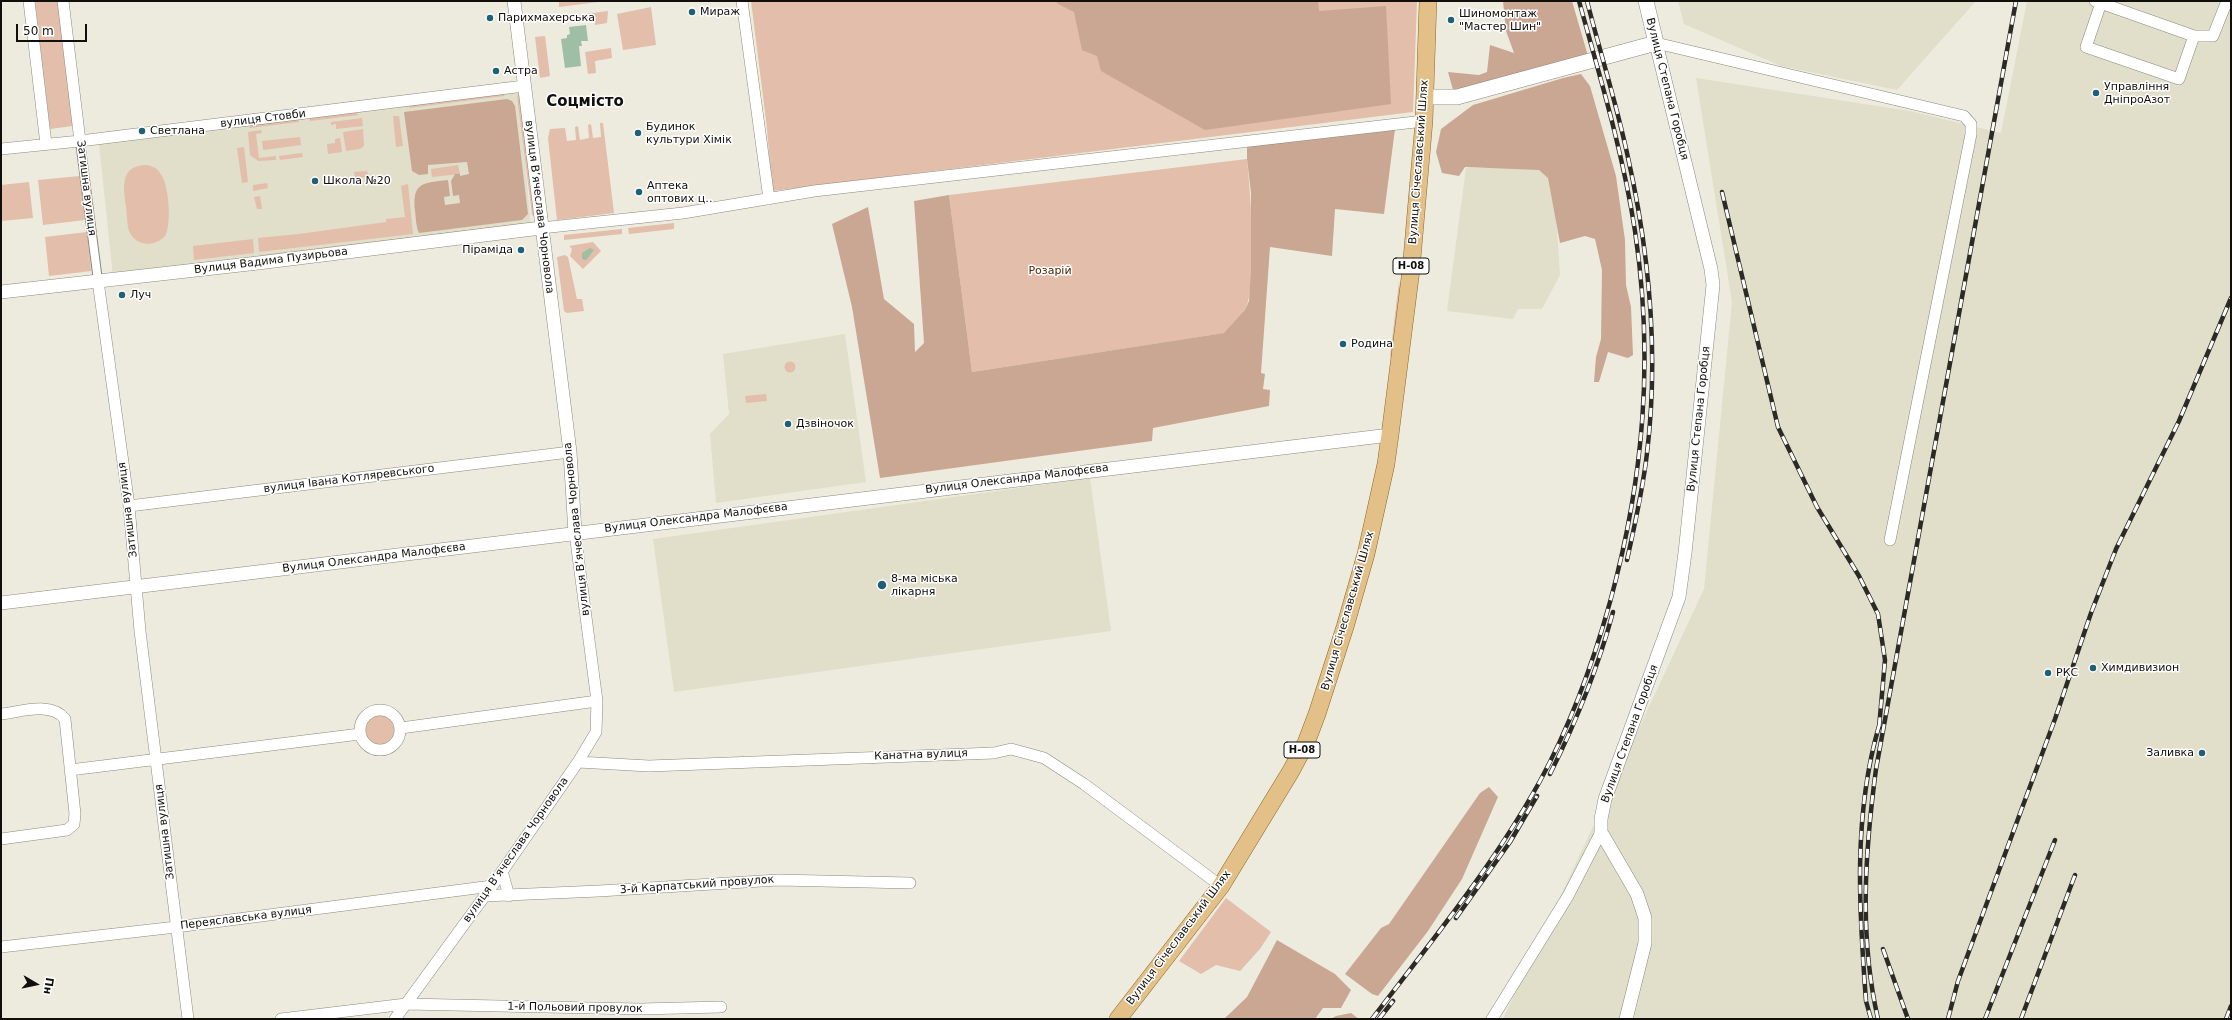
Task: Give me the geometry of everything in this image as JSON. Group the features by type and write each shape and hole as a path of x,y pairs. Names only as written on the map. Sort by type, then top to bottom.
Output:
{"main road":[{"name":"Вулиця Січеславський Шлях","path":"1118,1019 1221,886 1306,744 1317,714 1366,554 1386,464 1411,270 1424,120 1428,1"},
{"name":"Вулиця Степана Горобця","path":"1646,1 1656,43"},
{"path":"1425,97 1458,97 1656,43"}],"street":[{"path":"29,1 46,144"},
{"name":"Затишна вулиця","path":"63,1 98,281 129,506 140,631 157,758 188,1019"},
{"name":"вулиця Вʼячеслава Чорновола","path":"395,1019 492,886 578,762 596,732 597,700 575,533 570,452 514,1"},
{"path":"742,1 769,199"},
{"path":"2194,36 2179,79 2086,47 2098,2 2194,36 2213,36 2227,1"},
{"path":"1656,43 1964,116 1971,124 1971,134 1890,540"},
{"name":"Вулиця Степана Горобця","path":"1601,832 1601,819 1605,799 1679,597 1713,285 1711,269 1656,43"},
{"name":"вулиця Стовби","path":"1,149 80,142 524,86"},
{"path":"541,228 683,213 814,191 1424,120"},
{"name":"Вулиця Вадима Пузирьова","path":"1,292 258,263 541,228"},
{"name":"Вулиця Олександра Малофєєва","path":"1,603 1390,435"},
{"name":"вулиця Івана Котляревського","path":"129,506 570,452"},
{"path":"400,728 597,700"},
{"path":"1,714 50,708 60,712 65,719 75,814 74,824 70,828 1,838"},
{"path":"377,710 390,712 399,722 400,728 397,741 393,746 380,751 367,746 360,734 362,721 365,716 377,710"},
{"path":"70,770 360,734"},
{"name":"Канатна вулиця","path":"578,762 649,766 994,753 1011,750 1044,758 1084,784 1221,886"},
{"path":"1492,1019 1568,896 1601,832"},
{"path":"1601,832 1638,894 1645,918 1645,943 1626,1019"},
{"path":"502,871 509,896"},
{"name":"3-й Карпатський провулок","path":"484,896 509,896 778,880 910,883"},
{"name":"Переяславська вулиця","path":"1,947 176,927 492,886"},
{"name":"1-й Польовий провулок","path":"280,1019 406,1004 640,1009 721,1007"}],"shaded area":[{"path":"1056,1 1318,1 1319,11 1386,6 1391,104 1205,130 1101,71 1097,56 1082,50 1074,12 1058,4"},
{"path":"1503,1 1572,1 1588,56 1462,92 1453,90 1448,72 1479,75 1487,72 1490,45 1514,53 1506,31"},
{"path":"1678,1 1976,1 1897,90 1781,66 1684,24"},
{"path":"2027,1 2231,1 2231,1019 1503,1019 1704,589 1732,302 1696,78 1910,111 2001,133"},
{"path":"586,25 588,41 581,41 582,46 579,46 581,66 565,68 561,39 567,38 567,35 570,34 569,27"},
{"path":"1581,74 1590,86 1616,176 1625,240 1626,285 1631,307 1633,355 1628,358 1608,352 1599,382 1594,382 1596,357 1601,339 1602,270 1595,239 1585,236 1560,243 1548,178 1539,170 1465,167 1459,176 1442,173 1436,152 1441,129 1473,105"},
{"name":"Школа №20","path":"518,82 531,227 113,277 98,134"},
{"path":"507,99 512,101 515,106 528,214 522,220 419,233 415,211 415,194 418,189 426,183 448,180 450,196 444,197 445,205 460,203 459,195 453,196 451,181 455,174 460,174 460,176 469,174 467,162 428,165 428,174 419,175 412,171 404,112"},
{"path":"1395,129 1384,214 1335,209 1332,256 1270,247 1261,373 1265,374 1263,389 1270,390 1269,406 1153,428 1152,441 880,478 852,307 832,224 868,207 884,299 914,324 915,352 924,343 914,201 949,195 972,372 1224,333 1245,310 1249,301 1251,272 1251,193 1247,146"},
{"path":"1466,168 1553,168 1560,275 1542,309 1518,309 1513,319 1447,311"},
{"path":"590,248 594,250 586,260 582,259 582,253"},
{"name":"Дзвіночок","path":"845,334 866,482 716,503 710,434 729,414 723,354"},
{"name":"8-ма міська лікарня","path":"1090,478 1111,631 674,692 653,539"},
{"path":"1489,787 1498,797 1462,879 1428,931 1378,996 1372,994 1345,974 1381,928 1389,924 1480,793"},
{"path":"1277,940 1335,974 1351,990 1341,1008 1323,1008 1315,1019 1224,1019 1247,997"},
{"path":"1351,1013 1359,1019 1331,1019 1336,1016"}],"green space":[{"path":"35,1 58,1 73,126 50,129"},
{"path":"559,1 606,1 559,7"},
{"path":"751,1 1417,1 1413,112 772,191 767,128"},
{"path":"651,7 656,45 623,50 617,14"},
{"path":"608,11 607,23 595,25 595,19 587,20 585,14"},
{"path":"545,36 550,76 540,78 535,37"},
{"path":"611,48 612,58 595,61 596,73 588,74 585,52"},
{"path":"504,93 504,96 409,108 409,105"},
{"path":"520,93 535,216 532,215 517,96"},
{"path":"355,112 359,115 310,121 309,117"},
{"path":"393,116 399,116 403,146 396,147"},
{"path":"362,118 363,126 336,129 336,124 331,125 331,122"},
{"path":"299,119 299,122 249,128 251,125"},
{"path":"600,123 603,123 614,213 557,220 548,138 550,129 565,128 567,141 576,140 575,127 578,126 580,140 589,138 588,125 591,124 593,138 601,137"},
{"path":"363,129 364,146 360,149 346,151 343,132"},
{"path":"261,130 262,133 256,134 259,158 276,156 276,160 258,161 250,155 248,132"},
{"path":"300,137 301,145 263,150 262,141"},
{"path":"340,138 342,152 328,154 327,144 335,143 335,139"},
{"path":"244,147 248,182 242,183 237,148"},
{"path":"302,153 303,157 280,160 279,156"},
{"name":"Розарій","path":"1247,159 1252,235 1252,278 1250,295 1246,308 1225,333 972,372 949,195"},
{"path":"147,165 159,171 163,178 166,186 169,214 165,236 161,240 146,244 136,240 129,231 124,185 125,178 132,169 138,166"},
{"path":"458,165 460,174 432,177 431,169"},
{"path":"367,171 370,177 355,178 354,172"},
{"path":"80,176 85,220 43,225 38,180"},
{"path":"29,182 33,218 1,221 1,185"},
{"path":"267,183 268,188 253,191 253,185"},
{"path":"408,184 413,234 259,252 258,238 386,222 386,219 405,217 401,186"},
{"path":"260,196 262,209 257,209 254,197"},
{"path":"522,223 525,225 420,236"},
{"path":"674,223 674,229 629,234 628,228"},
{"path":"622,229 622,234 564,240 564,235"},
{"path":"87,232 91,271 49,276 45,237"},
{"path":"411,237 409,240 264,257 260,255"},
{"path":"253,239 254,253 194,260 193,246"},
{"path":"593,242 601,251 583,269 570,256 572,249 569,246"},
{"path":"565,255 568,257 577,299 582,299 584,311 567,313 564,311 557,257"},
{"path":"1399,281 1400,290 1392,357 1390,357"},
{"path":"790,361 794,363 796,367 794,371 790,373 786,371 784,367 786,363"},
{"path":"766,394 767,401 746,403 745,396"},
{"path":"380,715 391,719 395,730 391,741 380,745 369,741 365,730 369,719"},
{"path":"1226,898 1271,932 1260,949 1240,971 1216,965 1201,974 1179,961"}],"railway":[{"path":"1372,1019 1482,873 1522,812 1540,781 1562,738 1589,670 1610,602 1622,556 1638,464 1642,418 1644,325 1641,278 1635,231 1624,173 1579,1"},
{"path":"1587,1 1618,115 1635,190 1650,302 1652,378 1647,453 1627,560"},
{"path":"1878,1019 1868,957 1866,925 1869,831 1876,769 2016,1"},
{"path":"1722,192 1778,427 1817,507 1859,576 1878,614 1885,660 1879,728"},
{"path":"1948,1019 1958,981 2055,719 2091,613 2116,549 2179,421 2231,298"},
{"path":"1550,774 1569,735 1586,694 1613,612"},
{"path":"1871,1019 1866,1001 1863,967 1860,863 1865,794 1879,726"},
{"path":"1456,918 1510,842 1537,796"},
{"path":"1985,1019 2055,840"},
{"path":"2021,1019 2075,875"},
{"path":"1883,949 1908,1019"},
{"path":"1379,1019 1393,1001"},
{"path":"2226,1019 2231,1006"}],"place":[{"name":"Мираж","path":"692,12"},
{"name":"Парихмахерська","path":"490,18"},
{"name":"Шиномонтаж \"Мастер Шин\"","path":"1451,20"},
{"name":"Астра","path":"496,71"},
{"name":"Управління ДніпроАзот","path":"2096,93"},
{"name":"Светлана","path":"142,131"},
{"name":"Будинок культури Хімік","path":"638,133"},
{"name":"Школа №20","path":"315,181"},
{"name":"Аптека оптових ц‥","path":"639,192"},
{"name":"Піраміда","path":"521,250"},
{"name":"Луч","path":"122,295"},
{"name":"Родина","path":"1343,344"},
{"name":"Дзвіночок","path":"788,424"},
{"name":"8-ма міська лікарня","path":"882,585"},
{"name":"Химдивизион","path":"2093,668"},
{"name":"РКС","path":"2048,673"},
{"name":"Заливка","path":"2202,753"}],"district":[{"name":"Соцмісто","path":"585,102"}]}
